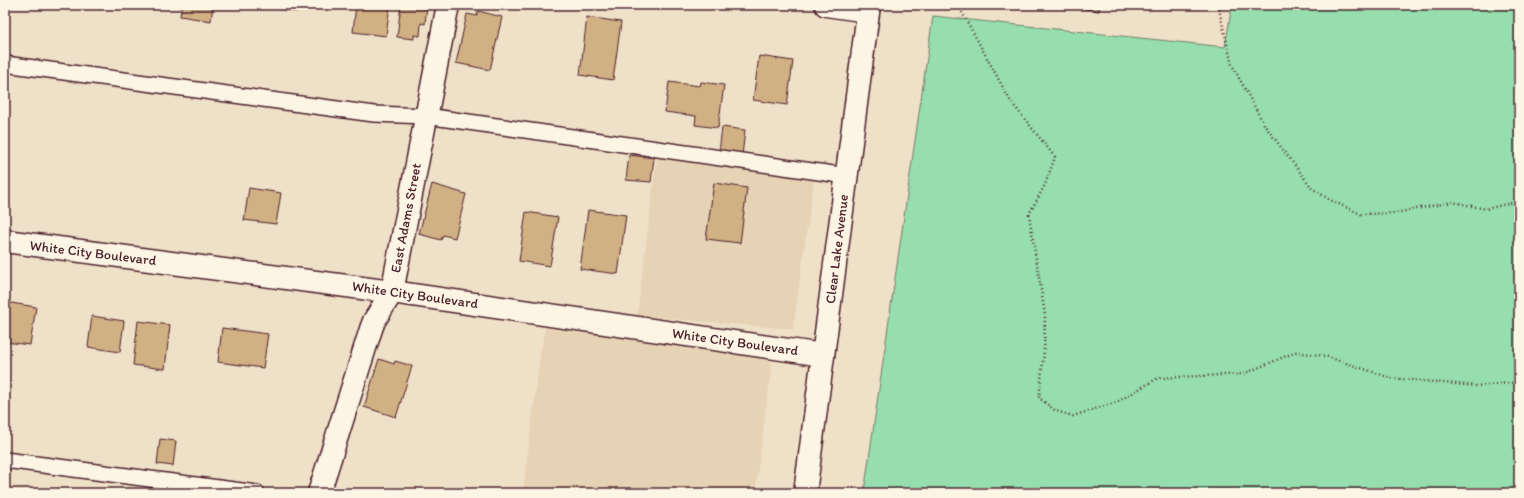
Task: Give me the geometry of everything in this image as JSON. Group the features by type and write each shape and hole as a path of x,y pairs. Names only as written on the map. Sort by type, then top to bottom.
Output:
{"street":[{"name":"East Adams Street","path":"319,493 371,329 374,321 392,292 448,5"},
{"path":"826,5 869,8"},
{"name":"Clear Lake Avenue","path":"805,493 869,8"},
{"name":"White City Boulevard","path":"5,241 392,292 823,355"}],"lane":[{"path":"5,64 374,114 426,116 847,176"},
{"path":"5,460 257,493"}],"path":[{"path":"958,5 1011,102 1055,157 1045,186 1029,214 1046,315 1039,398 1056,411 1073,416 1117,402 1158,378 1243,374 1296,352 1325,356 1391,378 1477,386 1519,382"},
{"path":"1218,5 1232,65 1265,126 1312,188 1330,200 1361,214 1395,213 1453,202 1486,209 1519,201"}],"shaded area":[{"path":"657,157 814,178 793,329 637,316"},
{"path":"546,327 757,354 772,363 755,493 523,493 541,348"}],"green space":[{"path":"1232,5 1519,5 1519,493 864,493 933,16 1225,47"}],"building":[{"path":"182,5 213,5 211,21 180,16"},
{"path":"272,5 300,5 299,12 272,8"},
{"path":"356,5 390,5 386,36 353,32"},
{"path":"401,5 427,5 425,24 421,23 420,36 414,35 414,39 397,37"},
{"path":"1057,5 1100,5 1099,11"},
{"path":"478,11 502,17 490,70 456,63 467,14 477,16"},
{"path":"587,17 621,22 613,80 580,75"},
{"path":"759,56 793,61 787,105 753,100"},
{"path":"669,82 700,86 701,82 724,85 718,128 695,125 696,116 665,112"},
{"path":"722,127 745,130 742,156 719,153"},
{"path":"5,150 9,150 5,178"},
{"path":"629,155 654,158 651,182 626,180"},
{"path":"714,183 747,188 740,243 706,239"},
{"path":"432,184 466,194 455,238 443,235 441,240 419,234"},
{"path":"249,188 281,193 276,224 244,220"},
{"path":"588,210 626,215 618,274 580,269"},
{"path":"526,212 558,217 550,266 519,261"},
{"path":"5,302 36,307 30,345 5,342"},
{"path":"92,316 124,321 120,352 88,347"},
{"path":"138,321 170,325 165,369 133,365"},
{"path":"222,328 268,334 263,368 218,362"},
{"path":"379,359 394,364 395,361 412,366 396,417 364,407"},
{"path":"160,439 176,441 173,466 157,464"}]}
